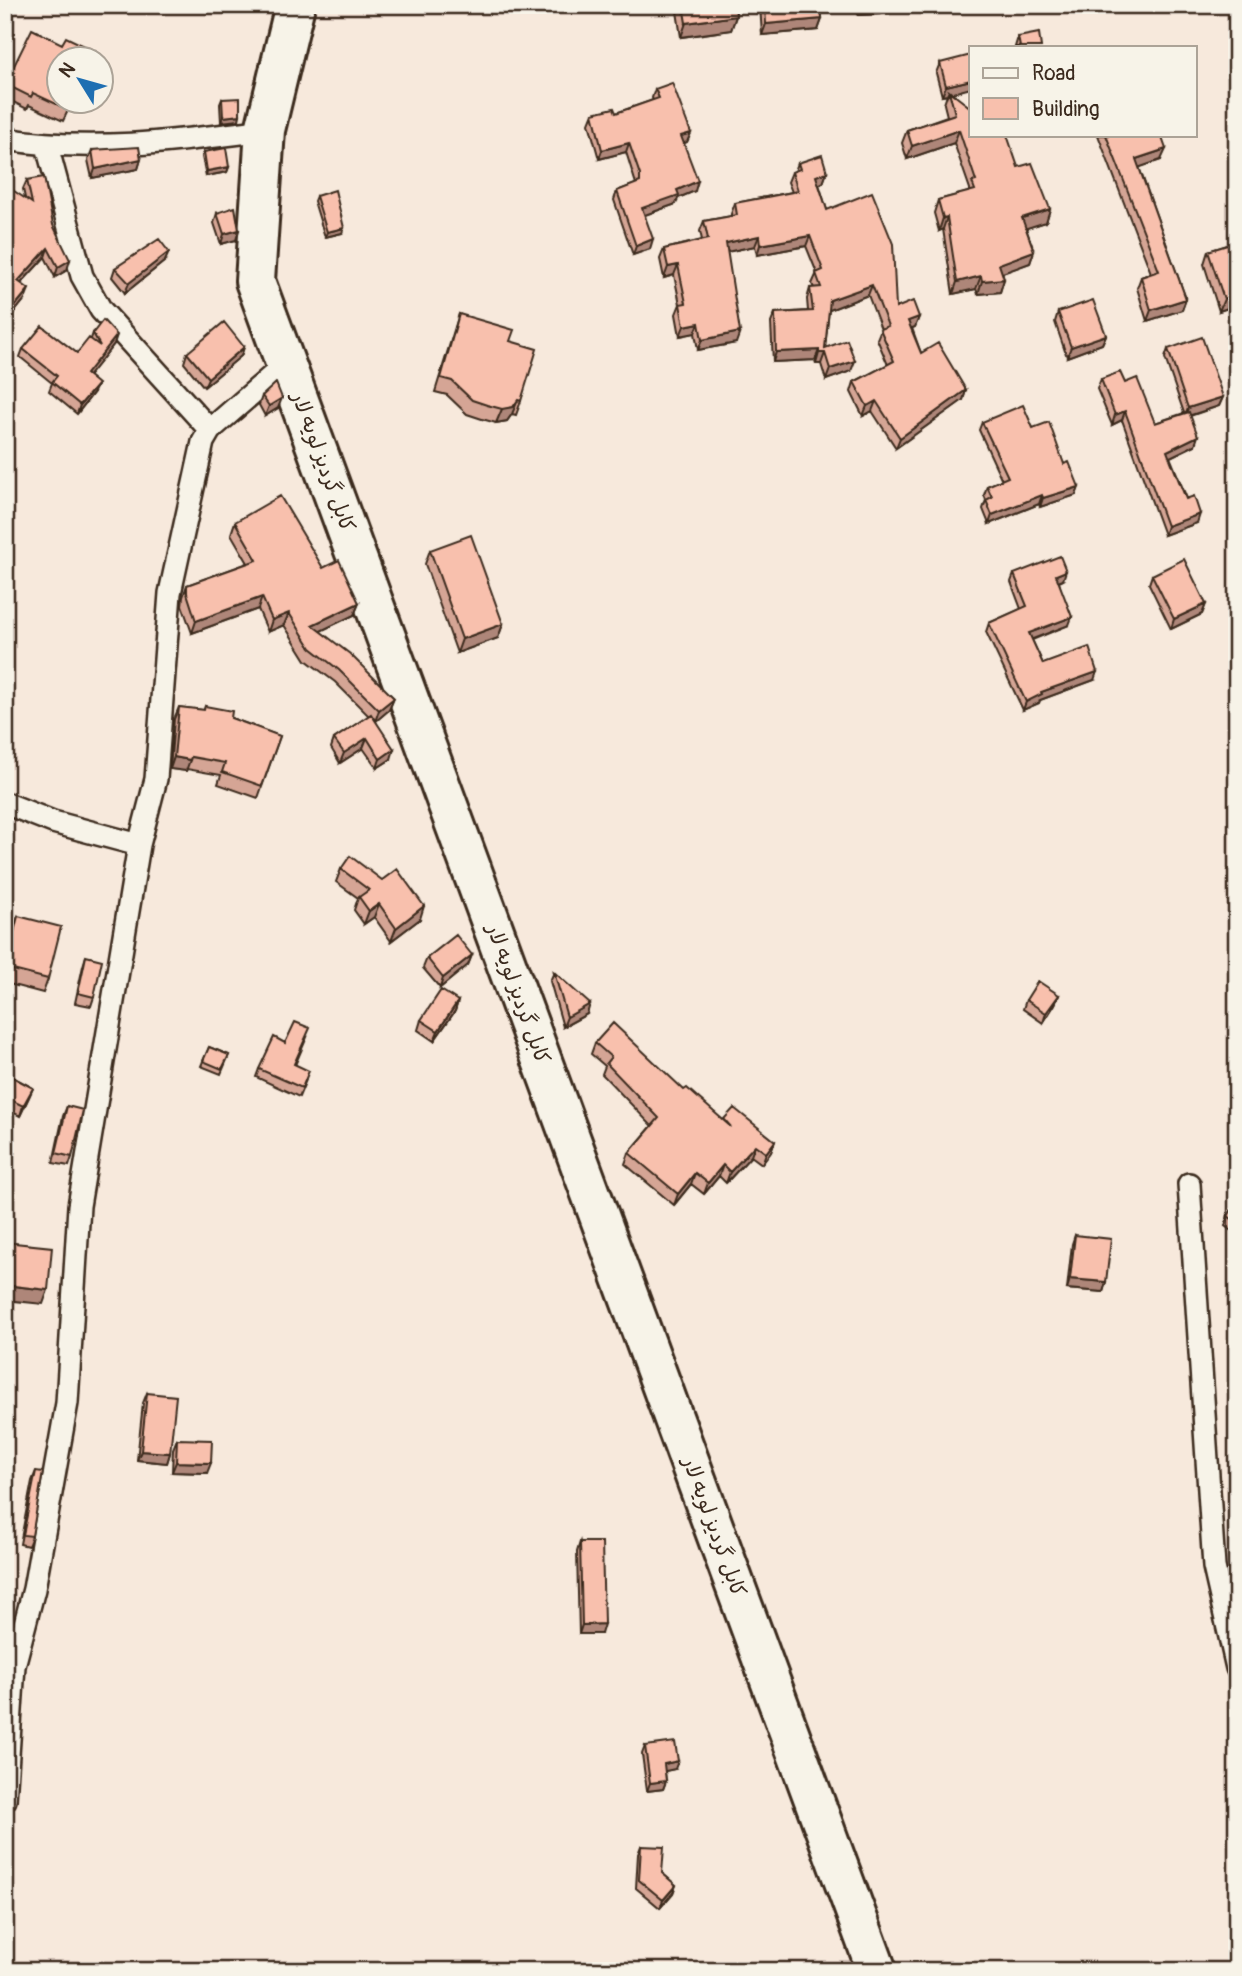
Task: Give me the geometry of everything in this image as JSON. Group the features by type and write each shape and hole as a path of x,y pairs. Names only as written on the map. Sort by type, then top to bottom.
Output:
{"highway":[{"name":"کابل گردیز لویه لار","path":"295,5 265,130 255,281 877,1971"}],"street":[{"path":"5,139 47,146 153,144 265,130"},
{"path":"47,146 82,276 101,310 210,430"},
{"path":"5,1800 14,1666 34,1589 67,1404 79,1206 139,845 156,779 170,593 203,442 210,430 287,363"},
{"path":"5,803 53,822 139,845"},
{"path":"1189,1184 1214,1567 1237,1668"}],"building":[{"path":"683,5 735,5 736,16 686,23"},
{"path":"765,5 821,5 822,19 766,24"},
{"path":"32,29 62,44 66,37 85,46 46,46 46,99 33,93 31,97 5,84"},
{"path":"1039,33 1041,46 1020,46 1018,37"},
{"path":"969,56 969,80 946,86 940,63"},
{"path":"672,83 691,133 681,136 698,181 677,190 679,195 642,208 653,239 636,246 617,191 640,182 640,175 629,143 602,150 593,113 614,108 616,113 659,98 655,89"},
{"path":"949,91 969,106 969,136 1007,136 1018,167 1032,163 1050,209 1022,218 1034,251 999,264 1004,279 982,281 981,276 957,282 947,217 943,218 938,200 975,190 972,182 976,181 959,130 912,146 907,130 955,114"},
{"path":"240,98 240,115 223,117 222,99"},
{"path":"1106,136 1161,136 1166,149 1136,159 1186,299 1151,310 1141,277 1159,271"},
{"path":"139,147 141,159 95,169 92,150"},
{"path":"226,148 229,167 207,171 204,152"},
{"path":"822,155 827,172 816,176 827,210 872,192 893,244 896,308 913,301 919,317 908,321 921,353 938,343 966,390 900,438 876,401 867,406 854,382 894,361 880,329 888,326 872,285 830,300 825,348 847,340 855,361 830,369 825,353 819,353 819,350 776,352 775,313 813,311 810,288 821,287 816,273 823,270 810,236 760,245 759,236 726,243 740,332 702,340 699,323 684,326 680,304 686,303 678,265 668,267 664,249 708,239 704,221 737,215 735,203 798,191 792,172 800,169 798,163"},
{"path":"44,177 53,225 70,260 58,267 48,248 18,281 29,289 5,318 5,191 8,187 32,203 27,180"},
{"path":"335,190 344,228 327,232 316,196"},
{"path":"235,207 239,230 224,234 217,213"},
{"path":"159,239 169,252 129,283 115,268"},
{"path":"1237,242 1237,307 1232,296 1224,299 1208,251"},
{"path":"1093,300 1106,335 1071,347 1058,312"},
{"path":"459,314 514,330 510,341 537,349 521,401 518,400 513,407 502,409 472,400 452,381 441,378"},
{"path":"103,320 117,335 86,374 98,384 80,405 52,382 57,376 23,349 42,326 77,353 89,338 100,346 93,333"},
{"path":"224,322 244,347 208,378 187,353"},
{"path":"1202,337 1223,397 1188,408 1168,349"},
{"path":"1120,372 1125,383 1137,378 1155,423 1189,412 1198,436 1167,451 1186,499 1194,496 1200,514 1167,526 1125,411 1115,415 1101,379"},
{"path":"276,383 282,398 269,406 262,396"},
{"path":"1023,405 1033,428 1049,422 1064,464 1069,462 1079,487 1043,498 1042,495 992,515 986,500 992,497 987,486 1008,477 982,422"},
{"path":"280,496 323,568 339,560 359,603 312,625 350,654 394,698 379,710 339,670 311,648 289,613 272,620 262,597 196,621 187,585 257,560 235,522"},
{"path":"471,535 503,624 462,639 430,550"},
{"path":"1060,556 1066,571 1056,575 1072,617 1029,633 1043,664 1089,647 1097,672 1041,692 1042,694 1026,702 989,623 1027,606 1014,574"},
{"path":"1184,559 1206,604 1174,619 1152,575"},
{"path":"205,706 232,711 231,718 280,736 262,786 222,772 225,763 174,757 179,707 204,710"},
{"path":"371,714 394,749 380,759 367,738 344,753 334,739"},
{"path":"350,856 382,880 397,869 424,906 396,928 379,904 369,911 359,897 369,890 341,869"},
{"path":"18,916 61,927 48,979 5,968"},
{"path":"456,935 472,955 443,978 427,958"},
{"path":"86,956 102,960 94,997 78,993"},
{"path":"554,972 590,1004 567,1017"},
{"path":"1038,981 1059,995 1046,1013 1026,1000"},
{"path":"441,990 458,1001 438,1031 421,1020"},
{"path":"295,1022 310,1028 294,1064 309,1071 302,1088 259,1069 274,1037 285,1043"},
{"path":"613,1023 684,1090 687,1088 731,1127 724,1119 734,1108 775,1141 766,1153 755,1145 730,1172 723,1165 708,1183 695,1173 678,1194 629,1153 659,1118 606,1063 611,1057 595,1043"},
{"path":"209,1047 229,1055 222,1069 203,1061"},
{"path":"5,1073 33,1088 23,1106 5,1097"},
{"path":"67,1106 83,1110 72,1157 56,1153"},
{"path":"1237,1201 1237,1223 1228,1216"},
{"path":"1075,1235 1111,1239 1106,1282 1070,1279"},
{"path":"5,1242 52,1247 48,1290 5,1285"},
{"path":"147,1393 176,1396 170,1453 141,1451"},
{"path":"177,1439 212,1440 211,1463 176,1462"},
{"path":"36,1471 43,1472 32,1536 23,1535"},
{"path":"580,1542 602,1542 604,1624 582,1625"},
{"path":"675,1742 678,1761 664,1764 666,1781 650,1783 645,1746"},
{"path":"641,1846 664,1847 662,1873 676,1885 663,1900 639,1880"}]}
